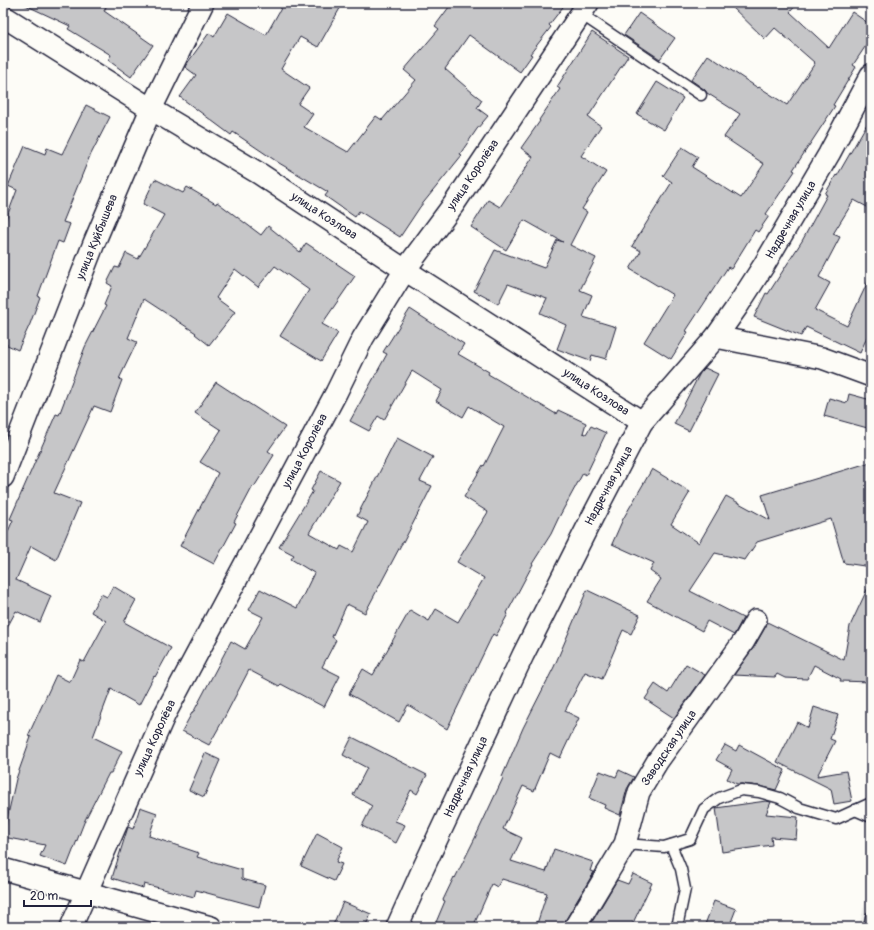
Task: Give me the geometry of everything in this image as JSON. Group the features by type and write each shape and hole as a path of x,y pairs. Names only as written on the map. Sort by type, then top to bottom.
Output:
{"street":[{"name":"улица Куйбышева","path":"4,472 94,243 151,109 203,3"},
{"name":"улица Королёва","path":"70,927 166,714 363,338 406,270 454,204 584,8"},
{"name":"улица Козлова","path":"3,16 151,109 260,174 642,422"},
{"name":"Надречная улица","path":"397,927 523,655 642,422 716,337 737,307 764,265 829,154 871,75"},
{"path":"716,337 822,358 871,376"},
{"name":"Заводская улица","path":"575,927 625,844 639,792 657,762 744,641 756,620"},
{"path":"3,869 211,927"}],"lane":[{"path":"584,8 701,95"},
{"path":"625,844 664,847 690,839 704,809 719,798 741,790 759,792 780,798 799,808 836,819 871,803"},
{"path":"855,810 871,817"},
{"path":"671,845 682,869 685,890 677,927"},
{"path":"869,927 871,917"}],"shaded area":[{"path":"871,878 871,927 859,927"}],"building":[{"path":"21,3 108,3 104,11 153,45 131,77 108,60 111,55 68,29 70,26"},
{"path":"284,3 343,3 318,47 300,37 281,69 309,88 298,104 313,114 304,127 348,152 376,116 382,120 416,80 404,70 439,29 435,26 452,3 566,3 549,25 551,27 530,54 532,55 520,72 469,35 445,69 482,100 477,108 488,116 460,154 462,155 420,207 400,237 359,211 355,217 325,196 328,192 279,163 233,132 231,135 180,97 196,75 185,67 186,65 209,33 214,37 228,13 266,35"},
{"path":"728,3 798,3 790,12 829,48 852,12 871,25 871,38 853,65 856,67 833,105 835,106 793,170 795,171 766,214 769,216 758,232 755,230 731,269 728,267 686,331 688,332 671,359 644,342 673,295 630,269 641,251 632,246 672,182 663,176 682,147 698,157 692,167 741,198 764,164 724,137 740,114 707,93 691,80 708,55 787,105 815,63 775,28 765,39"},
{"path":"639,13 675,38 660,59 624,35"},
{"path":"592,32 628,56 588,117 601,126 581,156 606,172 582,209 587,212 570,245 596,258 580,290 592,295 583,317 616,327 606,359 592,355 590,361 557,349 566,325 540,313 547,298 508,284 498,304 474,291 495,250 544,268 557,240 563,242 524,220 506,250 471,227 488,200 500,207 533,157 521,148 560,89 557,87"},
{"path":"657,82 683,98 664,130 637,114"},
{"path":"86,105 110,117 89,158 63,222 70,224 63,243 58,241 38,296 40,297 18,350 3,343 3,227 17,190 8,186 25,146 45,154 47,148 62,154"},
{"path":"871,117 871,209 854,200 833,234 840,237 819,277 830,283 815,310 847,326 871,275 871,328 860,353 806,327 801,336 754,317 766,293 768,294 802,241 827,195 825,194"},
{"path":"155,179 183,193 187,187 216,204 217,202 261,235 268,226 300,252 306,243 355,276 322,324 338,333 321,361 280,336 309,290 275,266 258,287 235,269 216,298 235,312 209,345 195,334 196,333 144,299 128,338 137,342 119,379 122,380 110,412 94,406 54,493 80,503 56,560 31,546 16,580 51,596 40,622 16,611 3,635 3,543 13,520 10,519 56,414 59,415 85,347 106,306 104,305 112,286 107,283 115,267 119,268 126,253 138,259 164,215 143,204"},
{"path":"410,309 464,344 458,354 489,372 488,374 556,414 558,410 586,423 583,433 586,434 591,426 606,433 586,475 583,473 551,534 532,564 496,636 493,634 447,729 408,705 399,722 349,694 363,669 373,675 410,610 429,621 436,609 458,622 484,578 457,562 488,512 464,497 483,465 484,466 504,427 469,406 463,417 436,401 442,390 412,371 384,420 378,416 369,431 350,421 387,354 383,352"},
{"path":"705,368 718,374 689,431 674,424 700,373"},
{"path":"216,382 285,427 268,451 274,455 254,487 253,486 234,522 236,523 214,564 180,546 218,473 200,462 221,430 195,413"},
{"path":"849,394 871,400 871,429 824,416 829,398 847,403"},
{"path":"397,438 433,457 420,481 432,486 365,613 347,604 332,637 336,640 322,667 340,676 324,707 281,684 279,686 249,670 209,745 182,731 231,641 245,649 263,617 249,610 260,589 297,608 314,573 291,559 294,555 279,547 313,491 311,490 321,471 340,481 309,533 339,550 341,546 353,552 368,522 357,516"},
{"path":"871,462 871,567 844,563 831,519 757,542 745,560 715,553 690,591 743,618 734,635 707,621 702,631 647,601 661,579 650,571 654,563 612,544 623,519 652,469 690,492 671,524 699,543 726,496 770,520 762,495"},
{"path":"871,581 871,682 840,681 841,679 814,665 807,679 785,678 777,674 775,677 734,675 754,647 767,622 844,660 850,626"},
{"path":"113,586 136,600 124,622 171,648 139,705 111,689 93,737 122,751 85,820 67,866 40,856 45,845 3,837 16,779 31,737 28,736 56,675 70,682 80,660 84,662 106,621 91,612 101,594 107,597"},
{"path":"587,590 640,615 631,634 623,630 602,679 585,672 565,711 579,718 560,758 550,753 534,791 523,786 503,829 522,838 511,861 546,872 554,849 593,862 590,871 594,872 565,921 563,927 536,927 547,893 502,879 497,887 492,884 473,927 434,927 445,901 443,900 475,838 503,778 502,777 523,728 554,667"},
{"path":"686,664 705,675 674,718 645,699 655,684 668,693"},
{"path":"814,707 838,715 830,739 835,741 817,776 846,771 852,801 834,804 831,789 777,762 797,722 808,728"},
{"path":"352,737 427,775 417,794 411,790 395,821 405,825 396,843 362,826 372,806 353,795 367,768 343,755"},
{"path":"725,745 736,751 739,745 785,770 776,790 760,786 737,784 727,779 732,769 716,760"},
{"path":"205,753 220,760 204,797 189,790"},
{"path":"619,770 634,777 627,789 620,815 604,808 605,805 589,798 600,771 616,777"},
{"path":"766,801 771,802 766,814 798,817 796,839 771,837 772,845 722,852 716,808"},
{"path":"140,807 157,813 149,836 199,853 197,857 242,870 242,879 265,885 259,907 196,890 194,897 144,884 143,888 112,878 128,827 133,829"},
{"path":"317,833 343,847 336,862 342,864 334,881 301,866"},
{"path":"633,874 652,883 631,927 589,927 617,880 628,884"},
{"path":"714,901 736,909 729,927 704,927"},
{"path":"343,902 371,914 365,927 332,927"}]}
